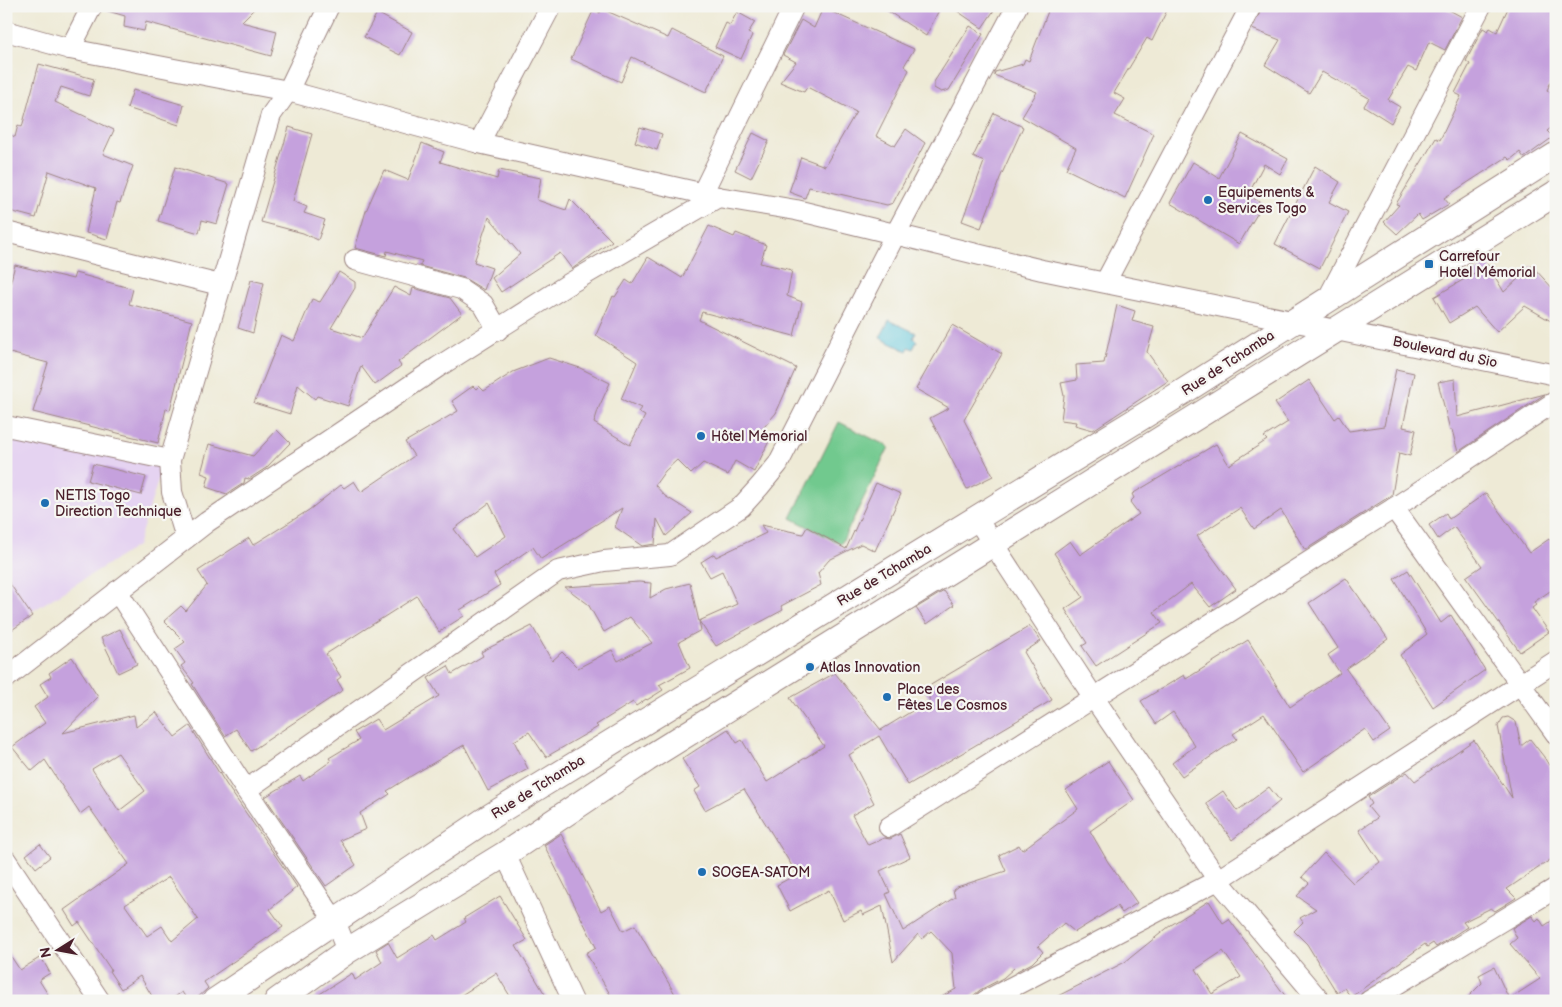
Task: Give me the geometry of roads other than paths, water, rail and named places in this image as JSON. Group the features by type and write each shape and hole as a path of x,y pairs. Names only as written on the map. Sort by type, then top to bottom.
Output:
{"street":[{"path":"70,49 92,6"},
{"path":"186,538 172,492 170,460 271,115 288,91 329,6"},
{"path":"478,143 551,6"},
{"path":"6,678 186,538 422,377 710,196 794,6"},
{"path":"246,790 558,571 604,561 670,555 741,507 778,464 895,235 1017,6"},
{"path":"1106,281 1251,6"},
{"path":"1328,300 1481,6"},
{"name":"Boulevard du Sio","path":"6,31 70,49 288,91 478,143 710,196 796,210 1042,270 1106,281 1556,375"},
{"name":"Rue de Tchamba","path":"215,1001 524,796 1181,393 1556,155"},
{"name":"Rue de Tchamba","path":"277,1001 347,951 505,854 646,759 1556,193"},
{"path":"6,232 220,286"},
{"path":"354,260 462,289 483,304 498,330"},
{"path":"889,827 1394,508 1556,401"},
{"path":"6,426 170,460"},
{"path":"1394,508 1556,734"},
{"path":"977,519 1094,698 1218,880 1320,1001"},
{"path":"117,591 246,790 335,921 347,951"},
{"path":"985,1001 1218,880 1556,661"},
{"path":"505,854 573,1001"},
{"path":"6,860 100,1001"},
{"path":"1369,1001 1556,888"}],"water":[{"path":"889,320 916,333 913,338 917,341 913,349 909,347 907,351 880,338"}],"place":[{"name":"Equipements & Services Togo","path":"1208,200"},
{"name":"Carrefour Hotel Mémorial","path":"1429,264"},
{"name":"Hôtel Mémorial","path":"701,436"},
{"name":"NETIS Togo Direction Technique","path":"45,503"},
{"name":"Atlas Innovation","path":"810,667"},
{"name":"Place des Fêtes Le Cosmos","path":"887,697"},
{"name":"SOGEA-SATOM","path":"702,872"}]}
